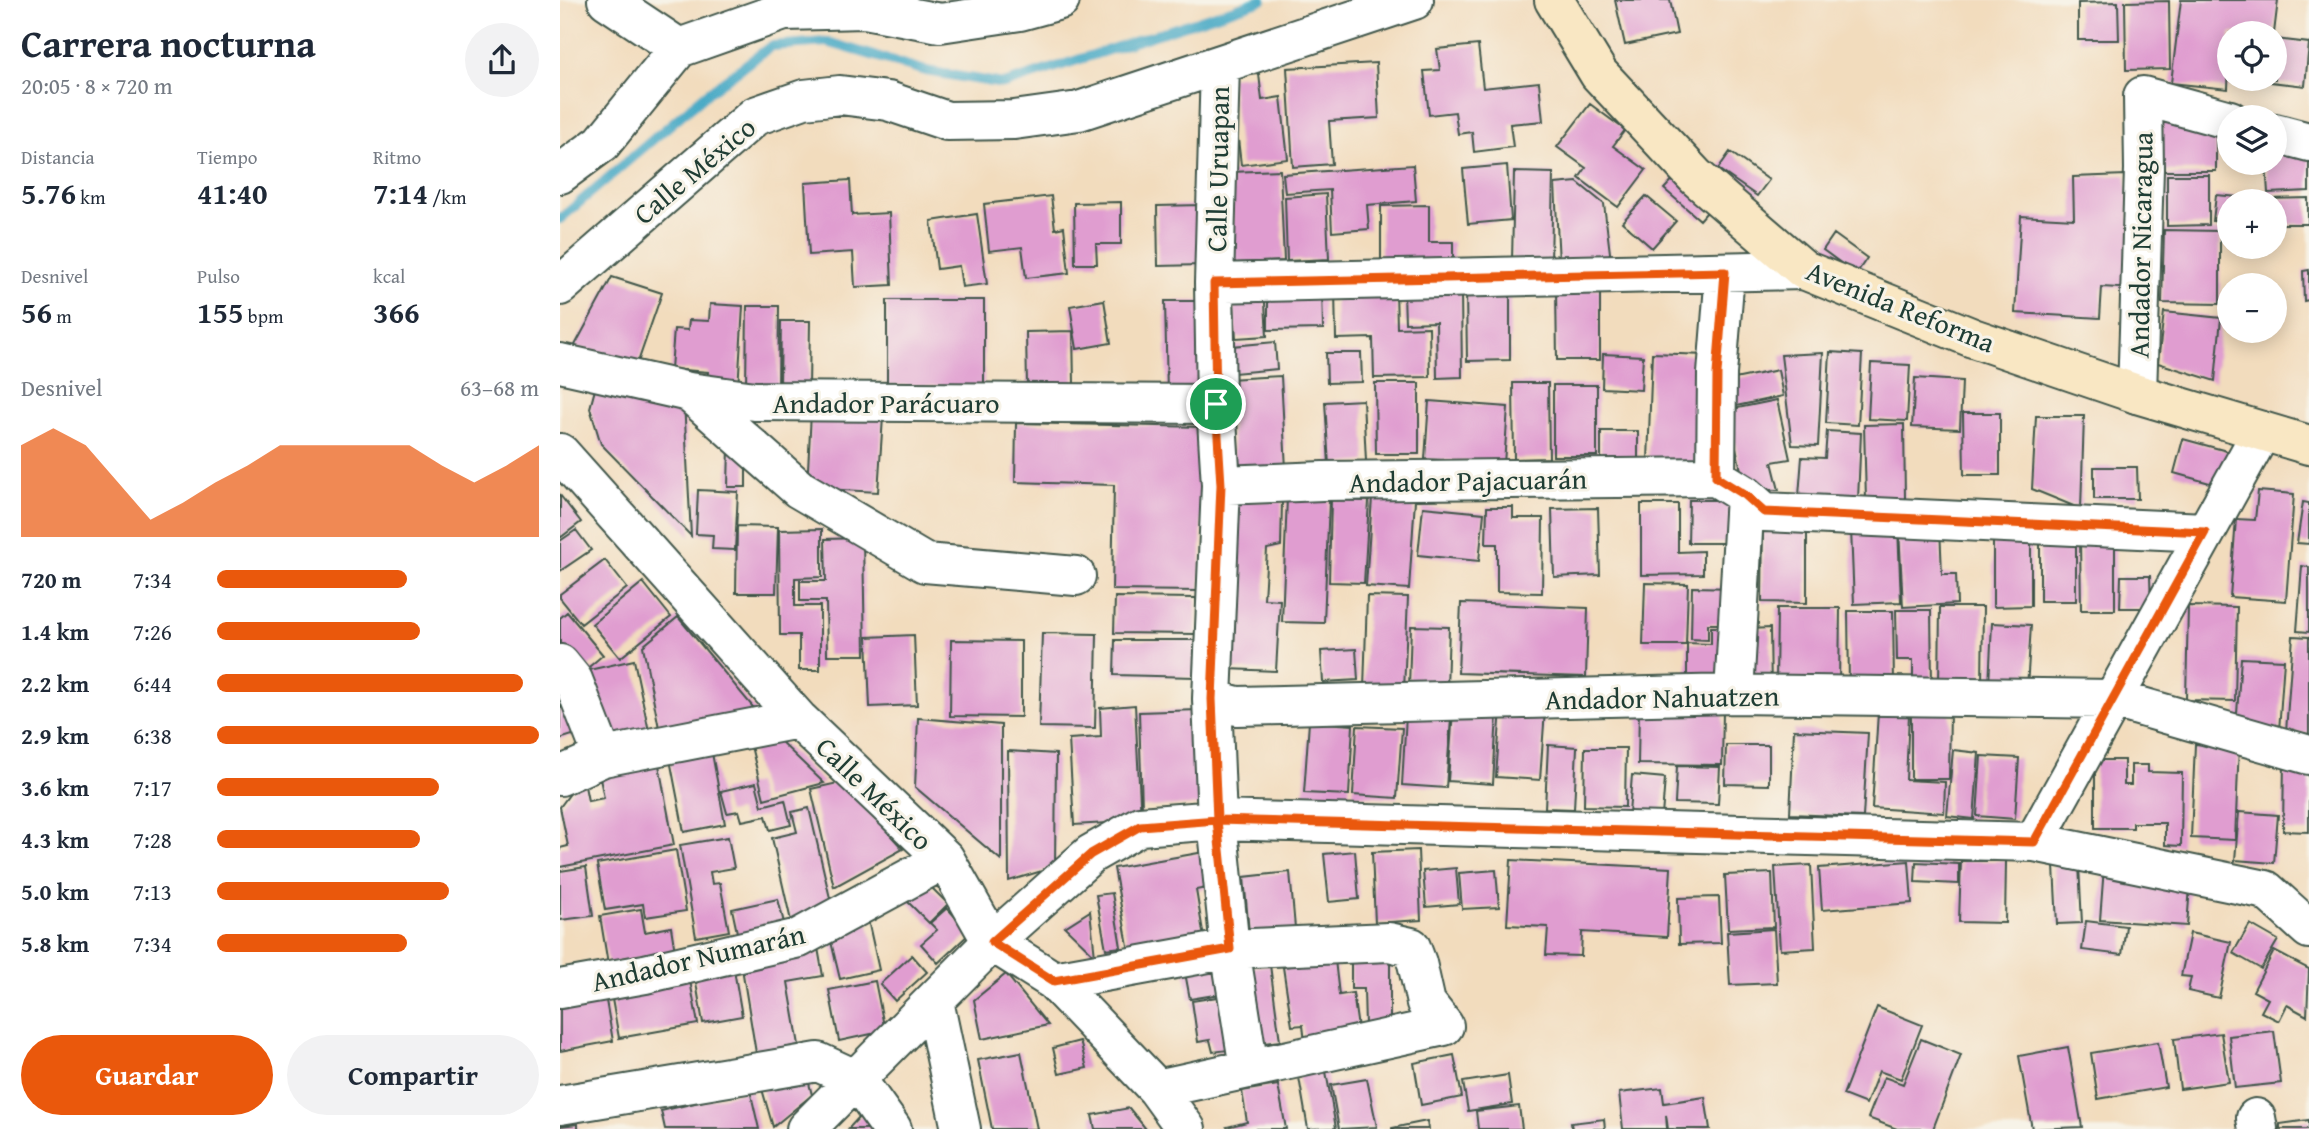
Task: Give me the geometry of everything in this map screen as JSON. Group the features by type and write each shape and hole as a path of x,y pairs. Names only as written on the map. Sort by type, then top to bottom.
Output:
{"street":[{"path":"607,0 679,48"},
{"path":"560,174 602,143 679,48 784,11 865,9 940,23 1020,11 1060,0"},
{"name":"Calle México","path":"560,286 755,116 804,99 840,95 888,101 947,121 1014,120 1079,111 1414,0"},
{"name":"Avenida Reforma","path":"1554,0 1599,74 1696,177 1804,270 1973,338 2137,394 2309,445"},
{"name":"Calle Uruapan","path":"1220,65 1214,283 1216,404 1221,485 1212,699 1217,820 1230,949 1249,1068"},
{"name":"Andador Nicaragua","path":"2137,394 2144,169 2143,96 2217,116"},
{"path":"2287,136 2309,142"},
{"path":"1214,283 1804,270"},
{"path":"1725,272 1717,374 1730,486 1734,694"},
{"name":"Andador Parácuaro","path":"560,363 689,393 755,401 1216,404"},
{"path":"689,393 799,489 925,563 1076,576"},
{"path":"2034,842 2262,431"},
{"name":"Calle México","path":"560,453 798,719 945,859 992,942 1054,981 1157,1089 1186,1129"},
{"name":"Andador Pajacuarán","path":"1221,485 1323,481 1730,486"},
{"path":"1730,486 1764,512 2205,532"},
{"path":"560,664 573,681 603,757"},
{"name":"Andador Nahuatzen","path":"1212,699 1237,706 1734,694 2113,699 2309,755"},
{"path":"560,776 603,757 798,719"},
{"path":"806,1129 992,942 1091,854 1140,826 1217,820 2034,842 2266,890 2309,929"},
{"name":"Andador Numarán","path":"560,989 645,974 799,938 945,859"},
{"path":"1054,981 1230,949 1390,942 1410,947 1417,963 1426,1003 1444,1026 1157,1089"},
{"path":"934,1001 961,1129"},
{"path":"560,1105 818,1062 857,1080 892,1129"}],"building":[{"path":"1615,0 1670,0 1677,34 1625,45"},
{"path":"2181,0 2278,0 2275,21 2217,21 2217,88 2171,83"},
{"path":"2169,1 2170,69 2126,70 2125,2"},
{"path":"2118,2 2119,40 2078,40 2078,3"},
{"path":"2287,40 2309,43 2305,86 2287,84"},
{"path":"1478,45 1483,88 1539,82 1543,121 1510,124 1513,147 1474,152 1472,132 1458,134 1455,112 1429,115 1424,71 1440,70 1437,49"},
{"path":"1376,63 1379,118 1329,121 1332,164 1293,167 1287,68"},
{"path":"1259,74 1262,100 1281,97 1288,159 1241,165 1231,77"},
{"path":"1590,104 1625,130 1613,146 1646,170 1618,207 1579,178 1586,168 1557,147"},
{"path":"2216,118 2216,171 2162,171 2162,119"},
{"path":"2287,144 2309,150 2309,191 2287,192 2287,189 2268,189 2267,175 2287,175"},
{"path":"1730,152 1769,180 1757,196 1718,169"},
{"path":"1413,165 1416,201 1367,205 1369,229 1332,232 1330,190 1285,193 1283,174"},
{"path":"1507,165 1511,220 1468,224 1463,169"},
{"path":"1280,170 1284,261 1234,263 1231,172"},
{"path":"1514,172 1553,173 1551,262 1512,261"},
{"path":"1678,174 1713,205 1700,220 1664,189"},
{"path":"2126,175 2136,289 2102,287 2100,318 2015,313 2021,216 2074,219 2073,177"},
{"path":"2167,175 2209,175 2209,225 2167,226"},
{"path":"850,180 852,215 889,213 892,285 855,287 853,252 809,255 805,183"},
{"path":"1577,182 1604,204 1611,261 1559,263 1555,184"},
{"path":"1326,194 1329,259 1287,261 1285,197"},
{"path":"2216,195 2217,195 2217,221 2213,221"},
{"path":"1051,196 1055,229 1064,227 1069,273 1026,278 1022,247 989,251 984,204"},
{"path":"1646,196 1676,221 1652,248 1622,222"},
{"path":"2308,198 2308,224 2287,224 2287,199"},
{"path":"1121,202 1121,244 1096,244 1097,264 1075,264 1074,203"},
{"path":"1202,205 1202,265 1158,266 1157,206"},
{"path":"1429,205 1429,242 1453,242 1453,263 1381,263 1381,206"},
{"path":"977,214 987,284 962,287 959,266 937,269 931,221"},
{"path":"2164,230 2217,231 2220,273 2217,273 2217,304 2162,303"},
{"path":"1834,234 1867,258 1856,274 1823,250"},
{"path":"2309,270 2309,300 2304,301 2303,271"},
{"path":"612,277 662,293 638,362 574,347"},
{"path":"1264,287 1267,336 1236,338 1233,289"},
{"path":"1322,287 1323,329 1268,330 1268,288"},
{"path":"1396,288 1397,328 1429,327 1430,377 1374,378 1373,338 1336,339 1335,289"},
{"path":"1510,289 1510,360 1467,361 1466,290"},
{"path":"1556,289 1600,289 1600,360 1557,360"},
{"path":"1461,290 1462,377 1437,378 1436,322 1405,323 1404,292"},
{"path":"887,300 984,300 984,386 887,385"},
{"path":"1104,300 1111,343 1077,349 1070,306"},
{"path":"1165,301 1208,301 1210,392 1167,393"},
{"path":"710,304 743,306 738,389 707,388 708,372 671,369 674,329 688,330 689,320 709,321"},
{"path":"747,306 779,306 778,388 746,387"},
{"path":"2164,312 2217,318 2219,343 2215,381 2158,363"},
{"path":"781,321 810,321 809,389 780,388"},
{"path":"1073,331 1074,384 1027,386 1026,332"},
{"path":"1275,342 1277,369 1234,373 1232,346"},
{"path":"1830,352 1862,354 1858,425 1826,423"},
{"path":"1326,353 1361,353 1362,382 1327,383"},
{"path":"1652,353 1706,355 1702,463 1648,461"},
{"path":"1823,353 1818,446 1792,445 1781,355"},
{"path":"1603,354 1643,356 1641,390 1602,388"},
{"path":"1871,363 1910,365 1907,421 1868,419"},
{"path":"1778,370 1783,396 1736,406 1730,380"},
{"path":"1281,376 1286,469 1234,472 1229,379"},
{"path":"1915,378 1962,381 1960,429 1912,427"},
{"path":"597,382 684,401 691,536 601,444 590,408"},
{"path":"1375,383 1419,383 1419,454 1376,454"},
{"path":"1513,383 1548,383 1549,458 1514,459"},
{"path":"1553,385 1597,385 1597,456 1553,456"},
{"path":"1363,400 1366,461 1329,465 1325,402"},
{"path":"1777,400 1790,459 1772,462 1779,490 1745,489 1728,410"},
{"path":"1429,401 1508,407 1504,464 1425,459"},
{"path":"811,413 883,417 878,492 807,488"},
{"path":"1963,413 2000,413 2000,475 1964,475"},
{"path":"2036,416 2084,416 2081,509 2032,489"},
{"path":"1016,423 1204,427 1200,591 1112,590 1114,485 1015,482"},
{"path":"1904,424 1905,499 1866,500 1864,425"},
{"path":"1601,431 1638,431 1638,466 1601,466"},
{"path":"1827,431 1861,433 1858,499 1799,496 1802,457 1825,458"},
{"path":"2183,439 2234,453 2224,487 2174,473"},
{"path":"729,446 746,446 746,487 728,487"},
{"path":"2094,467 2137,467 2138,499 2094,499"},
{"path":"698,490 738,492 735,550 712,549 713,535 696,534"},
{"path":"2258,491 2294,494 2286,601 2230,597 2236,519 2255,520"},
{"path":"560,495 581,522 560,538"},
{"path":"1287,498 1329,500 1324,623 1282,622"},
{"path":"1372,498 1415,500 1409,589 1366,586"},
{"path":"1232,500 1282,502 1281,546 1267,549 1264,599 1280,600 1276,671 1228,669"},
{"path":"1331,500 1369,501 1364,583 1329,582"},
{"path":"1689,500 1733,500 1732,543 1688,543"},
{"path":"2303,502 2309,503 2309,544 2297,543"},
{"path":"1641,504 1678,504 1678,552 1703,551 1703,574 1641,575"},
{"path":"1423,507 1484,513 1479,561 1418,555"},
{"path":"1487,507 1513,507 1513,518 1543,518 1542,593 1497,592 1497,544 1486,544"},
{"path":"1598,508 1600,575 1554,577 1552,509"},
{"path":"1763,523 1807,523 1807,603 1762,602"},
{"path":"737,526 778,527 776,593 736,593"},
{"path":"1898,527 1901,602 1854,604 1851,529"},
{"path":"1940,527 1942,574 1956,574 1957,604 1903,607 1899,529"},
{"path":"822,529 822,577 795,578 795,606 820,606 820,670 799,670 799,635 780,635 779,530"},
{"path":"576,530 591,550 560,571 560,541"},
{"path":"1993,531 2031,531 2031,606 1993,607"},
{"path":"2040,534 2076,534 2076,601 2040,601"},
{"path":"863,538 865,655 827,655 826,601 800,601 800,581 826,581 825,539"},
{"path":"2080,539 2115,539 2115,610 2081,610"},
{"path":"605,560 627,588 581,624 560,598 560,594"},
{"path":"2302,566 2309,567 2309,632 2297,631"},
{"path":"2121,576 2150,576 2151,608 2120,608"},
{"path":"643,582 671,617 620,658 592,624"},
{"path":"1645,583 1688,584 1686,645 1643,645"},
{"path":"1692,587 1736,588 1735,624 1708,624 1708,640 1691,639"},
{"path":"1367,596 1408,597 1404,690 1364,689"},
{"path":"1115,597 1196,598 1196,634 1114,633"},
{"path":"1461,603 1588,608 1586,677 1458,673"},
{"path":"2188,606 2237,607 2235,701 2186,700"},
{"path":"1940,607 1983,607 1982,686 1939,685"},
{"path":"1777,608 1840,608 1839,684 1776,684"},
{"path":"1896,610 1931,610 1932,685 1913,685 1913,660 1897,660"},
{"path":"1848,611 1893,611 1894,685 1849,686"},
{"path":"567,612 603,655 583,672 560,645 560,618"},
{"path":"678,617 758,713 660,733 643,646"},
{"path":"1992,623 2031,625 2027,688 1989,685"},
{"path":"1411,626 1449,627 1447,689 1409,687"},
{"path":"1711,627 1730,627 1730,685 1687,685 1687,643 1711,644"},
{"path":"1770,628 1771,691 1750,691 1749,629"},
{"path":"1042,633 1097,634 1095,728 1039,727"},
{"path":"914,635 917,705 870,707 867,637"},
{"path":"2293,636 2309,637 2309,734 2286,732"},
{"path":"951,640 1021,641 1021,717 950,716"},
{"path":"1115,640 1196,640 1196,677 1114,675"},
{"path":"1356,649 1358,680 1323,682 1321,651"},
{"path":"2241,658 2284,660 2279,731 2236,727"},
{"path":"634,660 650,736 606,746 589,670"},
{"path":"560,698 579,733 560,739"},
{"path":"1135,705 1141,821 1074,825 1069,739 1101,737 1100,708"},
{"path":"1501,707 1545,710 1540,780 1496,777"},
{"path":"1639,708 1723,710 1722,765 1638,764"},
{"path":"1911,708 1950,708 1949,779 1911,779"},
{"path":"1199,710 1202,805 1142,807 1139,712"},
{"path":"1453,711 1497,714 1493,784 1448,781"},
{"path":"1878,712 1909,714 1906,780 1945,782 1944,813 1872,808"},
{"path":"1406,715 1451,718 1446,788 1402,785"},
{"path":"918,718 1001,725 1001,860 915,787"},
{"path":"1309,722 1353,725 1349,795 1304,793"},
{"path":"1357,726 1402,728 1397,798 1353,795"},
{"path":"1794,730 1868,733 1863,817 1790,814"},
{"path":"778,739 824,783 764,799 751,746"},
{"path":"710,742 725,824 684,832 668,749"},
{"path":"2195,744 2239,745 2235,840 2191,838"},
{"path":"1548,745 1577,747 1574,809 1545,808"},
{"path":"1726,745 1769,745 1769,785 1725,784"},
{"path":"1585,748 1626,748 1625,807 1584,806"},
{"path":"1953,750 1979,753 1974,819 1947,816"},
{"path":"1008,751 1056,754 1055,867 1009,881"},
{"path":"1981,756 2019,758 2015,819 1977,816"},
{"path":"2284,758 2309,758 2309,832 2283,831"},
{"path":"2095,760 2124,760 2124,785 2131,785 2131,765 2148,765 2148,772 2182,773 2181,846 2165,845 2165,823 2133,823 2133,828 2095,828"},
{"path":"597,764 659,765 674,845 560,867 560,848 568,846 560,807 583,776 588,801 604,798"},
{"path":"1677,766 1720,767 1718,804 1675,803"},
{"path":"1632,775 1665,778 1662,816 1629,813"},
{"path":"842,782 903,849 834,887 811,789"},
{"path":"756,783 762,806 785,800 791,825 770,830 766,816 742,821 739,811 727,813 721,791"},
{"path":"809,808 833,911 791,921 772,838 797,832 792,812"},
{"path":"2239,812 2278,815 2274,863 2235,860"},
{"path":"728,837 734,868 710,872 712,884 720,883 729,931 696,937 680,845"},
{"path":"676,850 686,911 645,917 643,904 605,910 597,864"},
{"path":"1418,850 1421,920 1375,923 1372,852"},
{"path":"1210,851 1216,886 1196,890 1204,938 1129,951 1114,868"},
{"path":"1355,851 1359,899 1329,902 1324,854"},
{"path":"1511,860 1671,868 1667,937 1582,932 1581,956 1546,955 1548,927 1507,925"},
{"path":"1909,861 1912,903 1822,910 1819,868"},
{"path":"1961,861 2006,861 2005,923 1959,922"},
{"path":"1916,862 1959,864 1959,884 1915,882"},
{"path":"1811,865 1815,948 1780,950 1775,867"},
{"path":"2079,865 2082,923 2057,924 2054,866"},
{"path":"586,867 593,916 560,920 560,871"},
{"path":"2104,867 2190,886 2187,926 2100,920"},
{"path":"1456,868 1459,904 1426,907 1423,871"},
{"path":"1496,870 1499,907 1462,909 1459,873"},
{"path":"1290,872 1296,939 1250,944 1244,877"},
{"path":"1772,873 1774,927 1728,929 1725,875"},
{"path":"928,884 948,904 929,923 901,895"},
{"path":"1112,893 1121,947 1106,949 1096,895"},
{"path":"1719,897 1721,943 1679,944 1678,898"},
{"path":"778,899 785,927 738,937 732,909"},
{"path":"947,908 970,933 938,963 921,944 937,930 930,923"},
{"path":"641,909 645,932 671,927 675,952 608,964 600,916"},
{"path":"1090,911 1095,956 1065,927"},
{"path":"868,920 879,970 840,979 828,929"},
{"path":"2086,921 2126,926 2122,955 2082,950"},
{"path":"2250,924 2278,940 2261,969 2233,953"},
{"path":"1774,929 1777,983 1730,985 1727,932"},
{"path":"2190,933 2231,942 2219,998 2188,991 2191,977 2181,976"},
{"path":"1390,947 1390,1025 1365,1025 1364,989 1351,989 1351,948"},
{"path":"818,948 823,976 788,982 799,1045 756,1053 741,962"},
{"path":"2274,951 2309,969 2307,1016 2287,1005 2279,1021 2261,1012 2268,999 2253,991"},
{"path":"1226,954 1233,992 1190,999 1183,962"},
{"path":"912,955 927,972 895,1001 880,984"},
{"path":"1335,960 1339,995 1353,993 1359,1035 1305,1042 1303,1025 1292,1026 1283,967"},
{"path":"733,964 742,1016 703,1023 694,971"},
{"path":"1270,965 1280,1041 1248,1045 1238,969"},
{"path":"1006,974 1048,1025 982,1039 974,1000"},
{"path":"689,975 698,1024 619,1038 610,988"},
{"path":"875,981 885,1031 839,1041 829,990"},
{"path":"604,989 613,1041 560,1051 560,996"},
{"path":"1236,994 1244,1048 1213,1052 1210,1040 1198,1042 1192,1001"},
{"path":"1877,1007 1922,1025 1901,1079 1879,1071 1866,1104 1843,1095"},
{"path":"2274,1031 2281,1083 2235,1088 2229,1036"},
{"path":"2221,1033 2229,1082 2180,1089 2174,1039"},
{"path":"1921,1039 1961,1055 1933,1129 1897,1129 1868,1118 1884,1077 1903,1084"},
{"path":"1080,1041 1087,1068 1059,1074 1053,1048"},
{"path":"2158,1042 2166,1087 2098,1099 2091,1053"},
{"path":"2068,1047 2082,1127 2032,1129 2019,1056"},
{"path":"1021,1052 1037,1129 992,1129 978,1060"},
{"path":"1454,1055 1462,1097 1421,1105 1414,1063"},
{"path":"1324,1060 1336,1128 1308,1129 1297,1066"},
{"path":"1508,1075 1512,1104 1468,1111 1463,1082"},
{"path":"808,1079 812,1095 773,1127 762,1089"},
{"path":"1367,1079 1377,1127 1339,1129 1331,1085"},
{"path":"1278,1085 1286,1129 1227,1127 1247,1122 1242,1091"},
{"path":"1662,1088 1664,1103 1705,1097 1710,1129 1668,1129 1666,1115 1667,1129 1623,1129 1619,1093"},
{"path":"750,1090 759,1129 665,1129 661,1111"},
{"path":"1519,1106 1522,1129 1478,1129 1476,1111"},
{"path":"1129,1108 1146,1129 1095,1129 1092,1115"},
{"path":"861,1115 876,1129 848,1129"},
{"path":"1604,1119 1605,1129 1572,1129 1571,1123"},
{"path":"2309,1120 2309,1129 2280,1129 2280,1124"},
{"path":"1427,1121 1428,1129 1392,1129 1392,1128"},
{"path":"578,1124 578,1129 560,1129 560,1126"}],"waterway":[{"path":"560,219 705,95 771,46 827,42 926,71 1004,84 1262,0"}],"route":[{"path":"1216,404 1214,283 1725,272 1717,374 1716,477 1745,495 1764,512 2205,532 2034,842 1217,820 1230,949 1054,981 992,942 1091,854 1140,826 1217,820 1212,699 1221,485 1216,404"}]}
